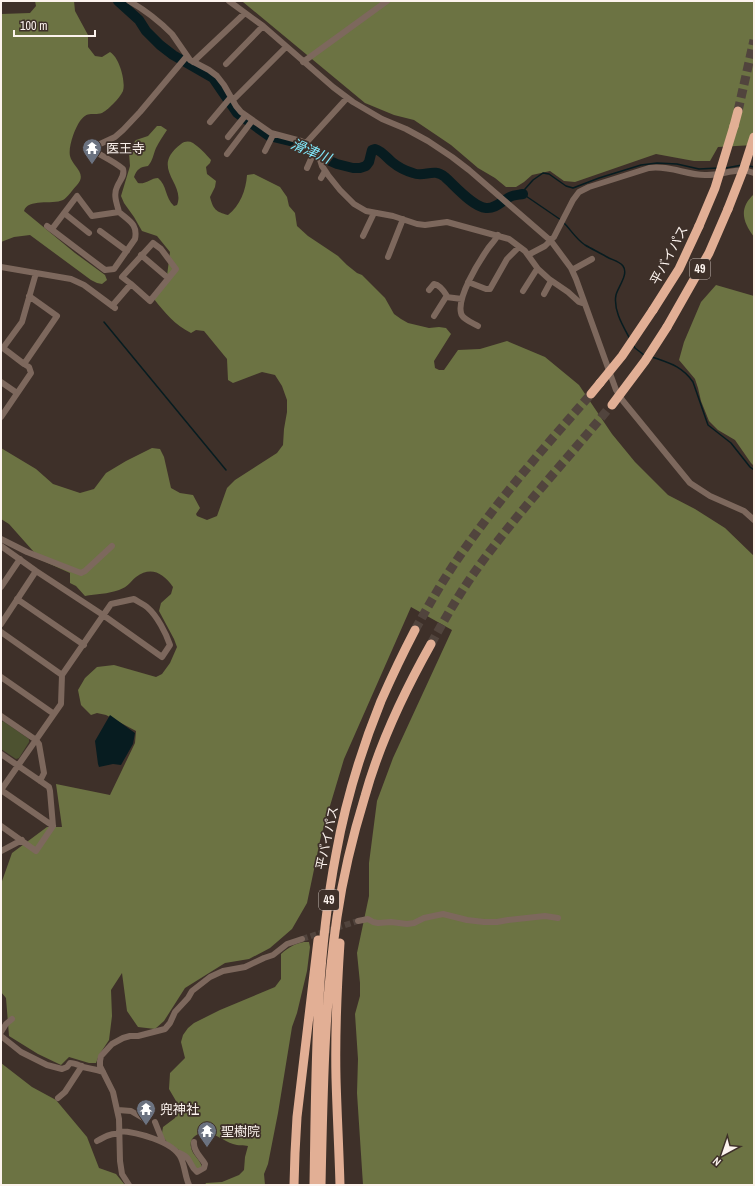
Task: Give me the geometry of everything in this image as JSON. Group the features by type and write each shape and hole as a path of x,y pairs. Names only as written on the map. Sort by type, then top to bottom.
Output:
{"highway":[{"name":"平バイパス","path":"591,394 622,356 654,310 679,269 699,226 721,170 738,111"},
{"name":"49","path":"611,407 645,361 667,327 709,252 728,209 754,137"},
{"name":"平バイパス","path":"314,1185 317,1050 322,954 330,887 336,853 356,772 381,701 415,630"},
{"name":"平バイパス","path":"321,1185 327,1008 337,916 350,852 365,795 388,731 408,685 431,644"},
{"path":"294,1185 300,1096 315,959 325,890 334,845 356,772"},
{"path":"340,1185 336,1077 337,982 340,938 350,852"}],"street":[{"path":"129,1 145,11 169,30 193,62 212,72 224,85 232,99 245,116 273,134 306,143 315,150 318,153 322,166 332,181 350,201 362,209 374,213 393,216 417,224 425,225 447,222 498,235 511,240 528,255 537,269 579,302 585,304"},
{"path":"229,1 263,26 303,62 347,98 382,120 406,129 439,147 508,203 550,241 572,270 616,390 623,401 690,483 710,496 744,510 754,520"},
{"path":"303,62 387,1"},
{"path":"193,62 245,13"},
{"path":"226,64 263,26"},
{"path":"210,122 286,47"},
{"path":"119,212 92,216 76,196 64,213 49,227 105,270 114,269 135,239 136,229 133,224 119,212 116,201 117,186 123,176 123,169 101,154 95,152 93,149 115,137 123,130 187,56"},
{"path":"306,143 347,98"},
{"path":"228,137 245,116"},
{"path":"226,154 252,121"},
{"path":"265,151 273,134"},
{"path":"307,168 315,150"},
{"path":"528,255 540,249 550,241 557,233 574,197 579,192 589,187 649,168 657,167 702,175 745,170 754,173"},
{"path":"321,178 325,170"},
{"path":"64,213 89,233"},
{"path":"363,236 374,213"},
{"path":"388,257 403,219"},
{"path":"100,231 127,252"},
{"path":"478,326 461,314 462,299 468,282 478,264 498,235"},
{"path":"153,243 176,268 150,301 122,277 141,255 153,243"},
{"path":"468,282 486,289 490,289 507,259 519,246"},
{"path":"141,255 168,278"},
{"path":"572,270 592,259"},
{"path":"1,267 77,282 114,307 131,284"},
{"path":"523,291 537,269"},
{"path":"1,417 31,373 30,368 3,348 22,322 36,273"},
{"path":"544,294 551,281"},
{"path":"429,290 434,284 437,285 447,296 462,299"},
{"path":"24,364 57,316 29,296"},
{"path":"434,316 444,298 447,296"},
{"path":"1,382 17,393"},
{"path":"1,538 21,549 81,573 112,546"},
{"path":"1,547 103,615 162,657 168,650 170,644 152,612 147,607 134,599 111,604 103,615 84,645 62,675 61,704 1,790 53,826"},
{"path":"1,587 20,559"},
{"path":"1,624 36,571"},
{"path":"17,600 84,645"},
{"path":"1,632 62,675"},
{"path":"1,677 54,714"},
{"path":"1,716 36,740 39,744 44,773 40,781"},
{"path":"1,754 49,787 53,826 36,850 1,826"},
{"path":"1,850 22,840"},
{"path":"358,921 368,919 378,923 391,922 411,924 424,918 443,914 467,920 484,922 497,922 545,916 558,918"},
{"path":"129,1185 122,1174 120,1161 118,1110 113,1092 100,1066 100,1060 104,1051 117,1040 166,1029 175,1012 188,998 192,991 206,980 223,971 245,967 273,955 287,944 302,939"},
{"path":"1,1032 6,1024 12,1019"},
{"path":"1,1036 21,1052 47,1065 62,1069 67,1067 70,1062 103,1072"},
{"path":"58,1098 65,1092 82,1066"},
{"path":"118,1110 131,1111 143,1118"},
{"path":"155,1122 163,1142"},
{"path":"97,1141 119,1132 129,1131 163,1142 177,1152 185,1169 185,1176 189,1185"},
{"path":"177,1152 189,1159 195,1171 200,1171 204,1168 205,1164 196,1151 194,1142"}],"green space":[{"path":"35,1 74,1 75,11 88,35 88,47 95,56 102,57 110,52 119,64 123,76 124,87 120,96 102,113 88,114 80,121 76,128 71,143 70,156 80,173 80,181 63,200 30,204 24,211 75,253 105,275 107,280 102,284 91,280 30,235 14,237 1,242 1,14 30,13 36,6"},
{"path":"754,1 754,145 718,147 710,161 694,161 656,154 575,182 564,181 550,171 532,175 516,187 506,187 495,178 478,168 451,145 414,120 394,115 365,103 243,2"},
{"path":"157,126 161,126 167,130 156,148 150,164 136,172 134,177 138,183 143,183 158,178 163,184 171,203 174,206 177,205 177,190 170,175 168,161 172,153 181,144 188,142 198,146 211,160 206,167 207,174 216,181 210,197 214,207 221,213 228,215 236,207 244,192 247,175 254,174 280,187 287,197 289,206 295,213 297,226 308,236 338,256 357,273 362,275 385,298 394,314 408,323 429,328 446,328 451,334 434,361 435,368 444,370 458,350 480,349 507,341 545,357 579,385 612,434 635,462 668,495 695,509 725,528 754,556 754,1185 363,1185 357,1093 358,1059 355,1014 360,996 360,983 357,953 369,896 369,863 377,801 393,758 452,630 411,607 344,759 321,836 307,903 292,929 270,948 249,959 225,963 185,988 164,1021 155,1029 138,1027 127,1011 122,973 111,990 112,1016 109,1040 99,1055 96,1063 89,1063 69,1057 61,1065 38,1054 9,1036 6,998 1,992 1,884 12,853 47,827 62,827 56,784 110,795 135,743 136,731 106,715 97,713 91,715 81,705 78,690 85,678 97,667 114,665 156,677 162,674 170,663 177,647 159,611 161,603 171,594 173,587 161,575 147,572 136,577 127,586 119,590 85,596 76,586 70,583 70,573 41,560 9,524 1,519 1,448 36,469 53,484 80,493 94,489 106,473 126,461 152,448 160,449 164,457 171,488 180,493 193,495 200,508 196,514 197,516 207,520 217,516 227,488 235,480 277,453 283,445 287,400 282,386 275,375 262,372 233,383 228,380 227,359 204,331 196,330 191,333 185,330 162,309 154,299 167,276 170,252 157,236 142,231 121,196 130,166 129,153 131,146 136,140 148,136"},
{"path":"754,194 754,237 747,226 744,210 749,199"},
{"path":"716,285 754,296 754,466 735,440 718,430 709,421 701,401 695,379 679,360 684,342 701,302"},
{"path":"3,721 29,739 29,742 19,758 16,759 1,749 1,723"},
{"path":"309,942 310,947 307,971 297,1013 292,1027 278,1113 268,1164 264,1174 265,1185 205,1185 206,1183 222,1182 239,1175 244,1170 248,1146 233,1144 209,1133 200,1133 191,1141 192,1150 202,1167 197,1169 179,1150 167,1142 163,1137 163,1127 175,1118 178,1112 176,1101 169,1089 170,1073 185,1058 181,1042 183,1035 194,1023 220,1010 275,987 281,979 281,954 292,946"},
{"path":"1,1063 32,1087 56,1100 87,1137 99,1168 116,1174 125,1185 1,1185"}],"water":[{"path":"110,715 135,733 133,744 121,765 113,764 99,767 95,741"}],"waterway":[{"name":"滑津川","path":"118,1 139,20 146,31 160,45 173,55 213,78 237,113 269,136 298,143 308,148 314,154 337,164 353,168 366,166 369,162 372,150 375,149 397,166 408,171 417,174 441,174 470,200 481,207 489,208 511,196 523,194"},
{"path":"561,220 523,194 525,189 533,180 543,173 549,174 566,186 573,188 641,165 657,163 677,164 699,169 718,168"},
{"path":"726,168 742,165"},
{"path":"749,166 754,167"},
{"path":"564,223 582,243 621,264 625,269 624,277 615,301 619,318 630,339"},
{"path":"104,322 226,470"},
{"path":"634,346 644,355"},
{"path":"652,357 675,366 689,377 693,382 708,425 731,443 754,470"}],"tunnel":[{"path":"738,111 754,40"},
{"path":"415,630 446,577 481,527 527,469 591,394"},
{"path":"431,644 462,590 474,573 523,510 609,408"},
{"path":"302,939 358,921"}],"place":[{"name":"医王寺","path":"92,165"},
{"name":"兜神社","path":"146,1126"},
{"name":"聖樹院","path":"207,1148"}]}
